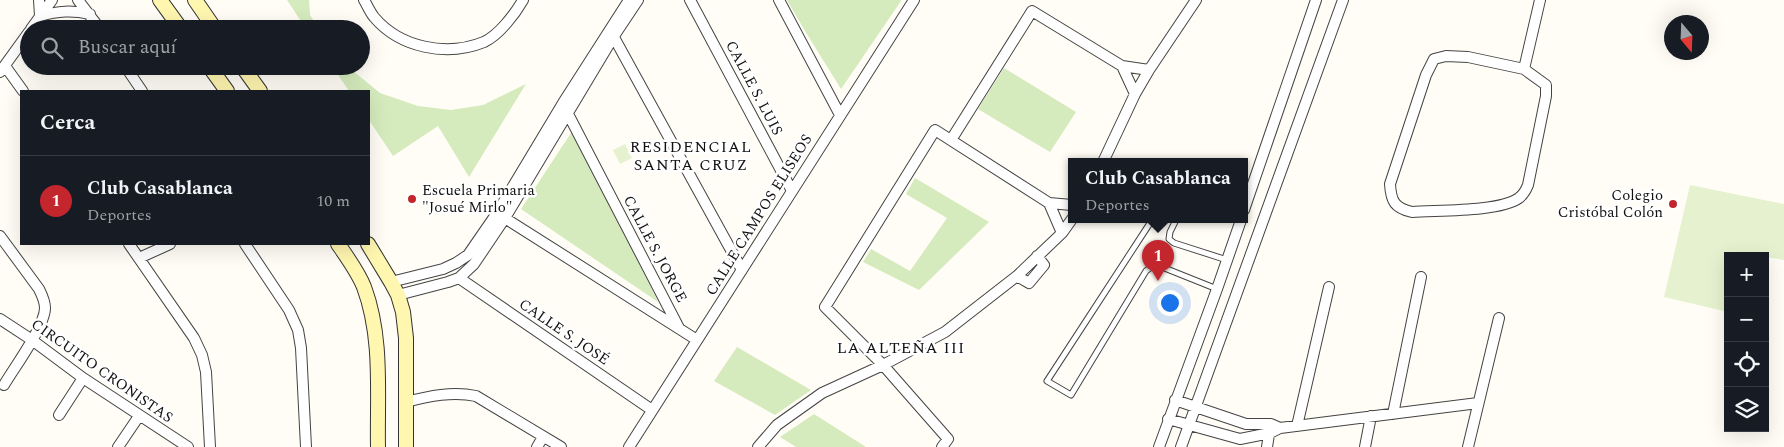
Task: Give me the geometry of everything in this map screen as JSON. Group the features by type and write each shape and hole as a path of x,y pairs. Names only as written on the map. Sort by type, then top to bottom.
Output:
{"main road":[{"path":"160,0 174,20"},
{"path":"195,0 209,20"},
{"path":"216,75 227,90"},
{"path":"248,75 259,90"},
{"path":"339,245 363,284 377,340 378,447"},
{"path":"369,245 398,295 403,312 406,338 406,447"}],"street":[{"path":"39,0 40,16"},
{"path":"37,20 52,0"},
{"path":"78,0 94,20"},
{"path":"364,0 373,17 394,34 420,47 456,49 485,41 506,24 523,0"},
{"path":"391,282 436,271 456,263 468,254 501,216 568,114 629,0"},
{"path":"398,295 459,278 474,264 563,103 612,32 638,0"},
{"name":"CALLE S. LUIS","path":"690,0 792,191"},
{"path":"779,0 840,115"},
{"name":"CALLE CAMPOS ELISEOS","path":"629,447 914,0"},
{"path":"1105,158 1135,94 1196,0"},
{"path":"1248,198 1316,0"},
{"path":"1181,447 1343,0"},
{"path":"1524,68 1540,0"},
{"path":"40,16 56,11 90,14"},
{"path":"950,140 1032,11 1122,66 1149,70"},
{"path":"612,32 742,270"},
{"path":"20,44 3,69 22,90"},
{"path":"1446,56 1468,57 1524,68 1546,85 1546,96 1528,185 1524,193 1519,198 1508,203 1493,207 1412,212 1400,209 1391,198 1390,184 1426,75 1434,59 1446,56"},
{"path":"1122,66 1135,94"},
{"path":"131,75 141,90"},
{"name":"CALLE S. JORGE","path":"563,103 679,328"},
{"path":"942,447 948,439 883,366 825,307 935,130 1049,203 1068,205"},
{"path":"1049,203 1062,233"},
{"path":"501,216 697,340"},
{"path":"758,447 777,425 822,393 883,366 945,332 1017,276 1062,233 1069,223"},
{"path":"1159,447 1240,223"},
{"path":"0,236 44,299 46,309 32,340 4,385"},
{"path":"130,245 194,338 202,355 206,372 210,447"},
{"path":"139,258 168,245"},
{"path":"245,245 289,310 298,330 301,348 306,447"},
{"path":"1393,414 1421,277"},
{"name":"CALLE S. JOSÉ","path":"459,278 652,410"},
{"path":"1297,426 1329,287"},
{"path":"1468,447 1499,318"},
{"name":"CIRCUITO CRONISTAS","path":"0,319 83,378 188,447"},
{"path":"59,415 83,378"},
{"path":"406,402 462,392 476,396 561,447"},
{"path":"1175,400 1246,424 1274,428 1478,403"},
{"path":"118,447 139,416"},
{"path":"1365,447 1371,416"},
{"path":"1168,419 1240,440 1274,428"},
{"path":"1267,447 1274,428"},
{"path":"537,447 543,437"}],"lane":[{"path":"1150,223 1047,381 1071,395 1146,271 1151,267 1162,267 1217,289"},
{"path":"1174,223 1169,239 1174,243 1227,260"}],"green space":[{"path":"287,0 309,0 310,15 313,20 300,20"},
{"path":"787,0 901,0 901,1 841,89"},
{"path":"1004,68 1076,112 1050,152 978,109"},
{"path":"338,75 358,75 380,93 418,106 451,110 483,105 526,84 469,177 438,126 393,156 370,122 370,90 348,90"},
{"path":"573,130 587,155 658,302 521,209"},
{"path":"625,144 632,158 620,164 613,150"},
{"path":"915,178 989,222 919,290 863,262 871,249 910,271 947,218 906,194"},
{"path":"1690,185 1784,204 1784,260 1769,258 1769,252 1724,252 1724,311 1664,297"},
{"path":"737,347 811,390 775,415 714,381"},
{"path":"814,414 866,447 796,447 780,437"}],"place":[{"name":"Escuela Primaria \"Josué Mirlo\"","path":"412,199"},
{"name":"Colegio Cristóbal Colón","path":"1673,204"},
{"name":"Club Casablanca","path":"1158,281"}],"district":[{"name":"RESIDENCIAL SANTA CRUZ","path":"691,156"},
{"name":"LA ALTEÑA III","path":"901,348"}]}
